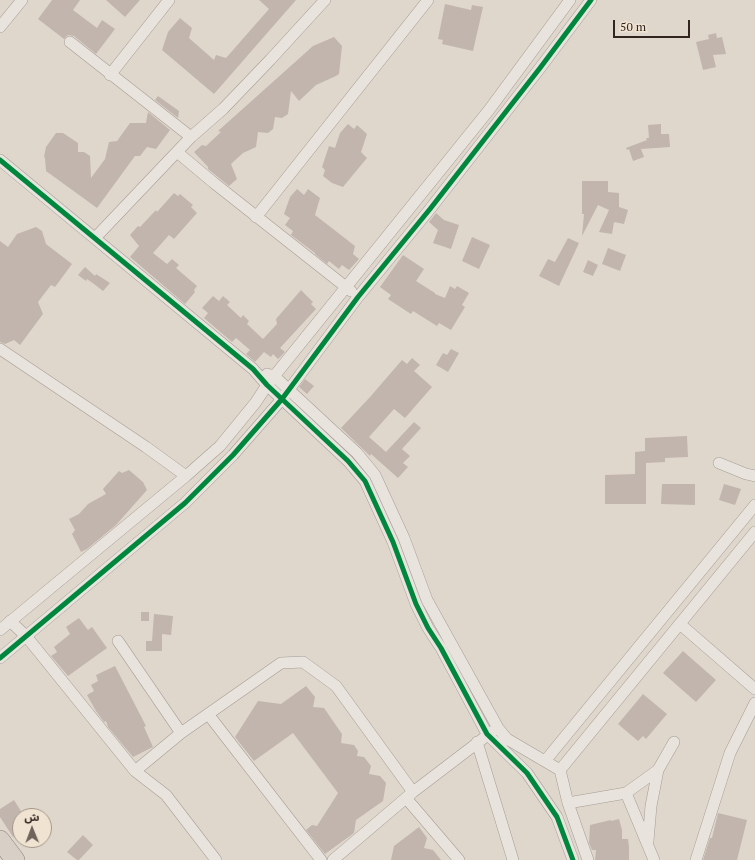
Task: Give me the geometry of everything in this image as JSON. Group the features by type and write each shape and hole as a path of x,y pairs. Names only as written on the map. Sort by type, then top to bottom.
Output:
{"highway":[{"path":"0,840 15,860"}],"street":[{"path":"0,27 22,0"},
{"path":"110,75 168,0"},
{"path":"95,238 191,137 249,82 325,0"},
{"path":"256,217 428,0"},
{"path":"0,630 220,446 256,402 274,376 490,110 570,0"},
{"path":"0,658 185,503 233,456 282,400 358,297 540,68 591,0"},
{"path":"70,42 110,75 191,137"},
{"path":"177,152 256,217 358,297"},
{"path":"0,160 253,369 282,400 348,461 365,481 393,542 416,604 488,734 527,773 553,810 573,860"},
{"path":"0,349 186,476"},
{"path":"253,369 274,376 357,453 375,475 404,538 427,600 498,728 507,739 560,770 568,803 588,860"},
{"path":"719,463 755,476"},
{"path":"545,761 755,505"},
{"path":"560,770 755,532"},
{"path":"10,621 26,636 134,771 166,795 216,860"},
{"path":"680,624 755,689"},
{"path":"118,641 181,733"},
{"path":"134,771 181,733 281,663 303,662 336,686 410,795 459,860"},
{"path":"696,860 730,753 755,703"},
{"path":"208,714 321,860"},
{"path":"333,860 410,795 477,742 498,728"},
{"path":"477,742 513,860"},
{"path":"648,842 658,770 674,742"},
{"path":"568,803 626,793 658,770"},
{"path":"626,793 648,842 654,860"}],"building":[{"path":"52,0 80,0 73,10 97,28 102,20 115,29 96,54 74,36 68,35 64,39 38,19"},
{"path":"106,0 140,0 125,17"},
{"path":"259,0 296,0 214,94 162,50 168,32 180,18 192,28 189,38 214,60 216,55 226,58 269,9"},
{"path":"445,4 471,10 472,5 483,7 473,51 442,44 443,40 438,39"},
{"path":"716,33 717,38 722,37 726,54 713,55 716,67 703,70 696,42 709,39 708,35"},
{"path":"334,37 342,46 339,74 316,85 299,101 291,91 288,114 282,118 275,117 273,129 268,133 258,132 256,147 243,153 231,164 237,179 229,186 208,169 208,167 194,152 202,145 206,146 221,132 218,131 313,46"},
{"path":"158,96 179,111 178,118 155,100"},
{"path":"148,112 170,130 156,149 147,147 140,156 135,156 97,208 46,171 44,157 46,147 56,133 63,133 78,143 78,152 84,152 90,156 91,178 105,159 109,142 117,141 130,123 146,123"},
{"path":"348,124 354,129 357,125 367,134 361,152 367,158 343,187 332,183 323,176 325,170 322,167 329,146 335,148 340,133"},
{"path":"661,124 661,134 669,134 670,147 641,149 644,157 633,161 629,149 627,150 626,148 649,138 648,125"},
{"path":"582,181 608,181 608,192 619,193 619,207 628,210 624,224 614,222 612,234 599,232 609,210 598,205 582,236 584,214 582,214"},
{"path":"297,189 304,195 308,189 320,198 315,215 355,246 353,254 359,259 349,270 342,265 339,269 329,261 327,264 291,235 293,231 285,225 290,218 284,214 290,197"},
{"path":"174,193 178,196 180,194 193,205 191,207 197,213 174,239 169,235 153,253 167,264 172,259 179,265 176,268 197,286 194,290 195,292 185,304 130,257 139,246 130,235 156,210 157,212"},
{"path":"436,213 444,220 459,225 451,249 433,243 438,230 429,222"},
{"path":"36,227 42,231 46,244 72,264 55,287 51,285 38,302 43,314 20,345 14,340 5,344 0,342 0,241 8,247 17,234"},
{"path":"472,237 490,245 479,269 462,261"},
{"path":"568,238 579,243 559,286 539,276 548,259 555,262"},
{"path":"608,248 626,255 620,271 602,264"},
{"path":"403,255 424,269 416,281 435,294 445,298 450,286 455,289 457,286 469,293 462,305 465,307 451,330 439,323 437,326 413,311 411,314 388,299 391,295 380,287"},
{"path":"588,260 598,265 593,276 583,272"},
{"path":"85,267 95,276 96,274 110,283 103,291 87,279 86,281 78,275"},
{"path":"301,290 313,302 311,304 316,309 280,348 285,352 278,359 273,354 271,357 264,352 255,362 246,354 250,350 236,338 232,342 204,318 208,313 202,308 213,296 219,301 223,296 230,302 227,305 241,318 243,315 249,321 247,324 263,339 277,324 276,319"},
{"path":"451,349 459,353 448,372 436,365 443,353 447,355"},
{"path":"412,358 420,365 414,371 432,387 405,418 394,409 369,437 386,452 414,422 421,428 402,449 410,456 403,463 408,467 398,478 371,454 370,456 341,428 402,360 407,364"},
{"path":"305,379 314,386 307,394 299,387"},
{"path":"687,436 688,457 665,458 665,462 646,463 646,504 605,504 605,475 635,474 635,452 645,451 645,438"},
{"path":"129,470 143,482 147,490 116,525 87,549 81,552 72,534 75,530 69,519 79,514 88,504 106,494 103,489 119,471 122,473"},
{"path":"662,484 695,484 695,505 661,504"},
{"path":"724,484 741,489 735,505 719,500"},
{"path":"141,612 149,612 149,621 141,621"},
{"path":"154,614 173,616 171,635 162,634 162,651 146,651 146,641 152,641"},
{"path":"79,618 88,630 92,627 107,648 68,676 51,656 57,652 54,647 70,634 66,627"},
{"path":"683,651 716,680 696,702 663,673"},
{"path":"115,666 146,726 144,727 153,747 133,757 108,727 106,721 104,722 87,695 94,691 91,685 98,681 96,675"},
{"path":"306,686 315,697 313,707 324,708 342,734 341,743 354,745 358,751 357,756 364,757 371,766 369,774 380,776 386,783 383,801 356,820 354,833 325,854 306,830 312,825 317,826 338,793 293,733 254,761 235,737 258,701 281,704"},
{"path":"643,694 667,714 646,739 643,736 638,741 618,724"},
{"path":"14,800 19,808 12,808 12,835 0,817 0,809"},
{"path":"718,813 747,820 737,860 703,860 710,838 712,838"},
{"path":"619,819 622,830 622,839 628,839 629,860 595,860 596,850 592,850 589,843 590,825"},
{"path":"419,827 427,838 424,848 433,850 441,860 391,860 394,846"},
{"path":"83,835 93,845 79,860 77,860 67,852"}],"cycle path":[{"path":"0,658 185,503 233,455 282,399 358,297 430,209 591,0"},
{"path":"0,160 253,369 267,385 348,461 365,481 393,542 416,604 428,628 441,648 487,734 527,773 557,817 573,860"}]}
